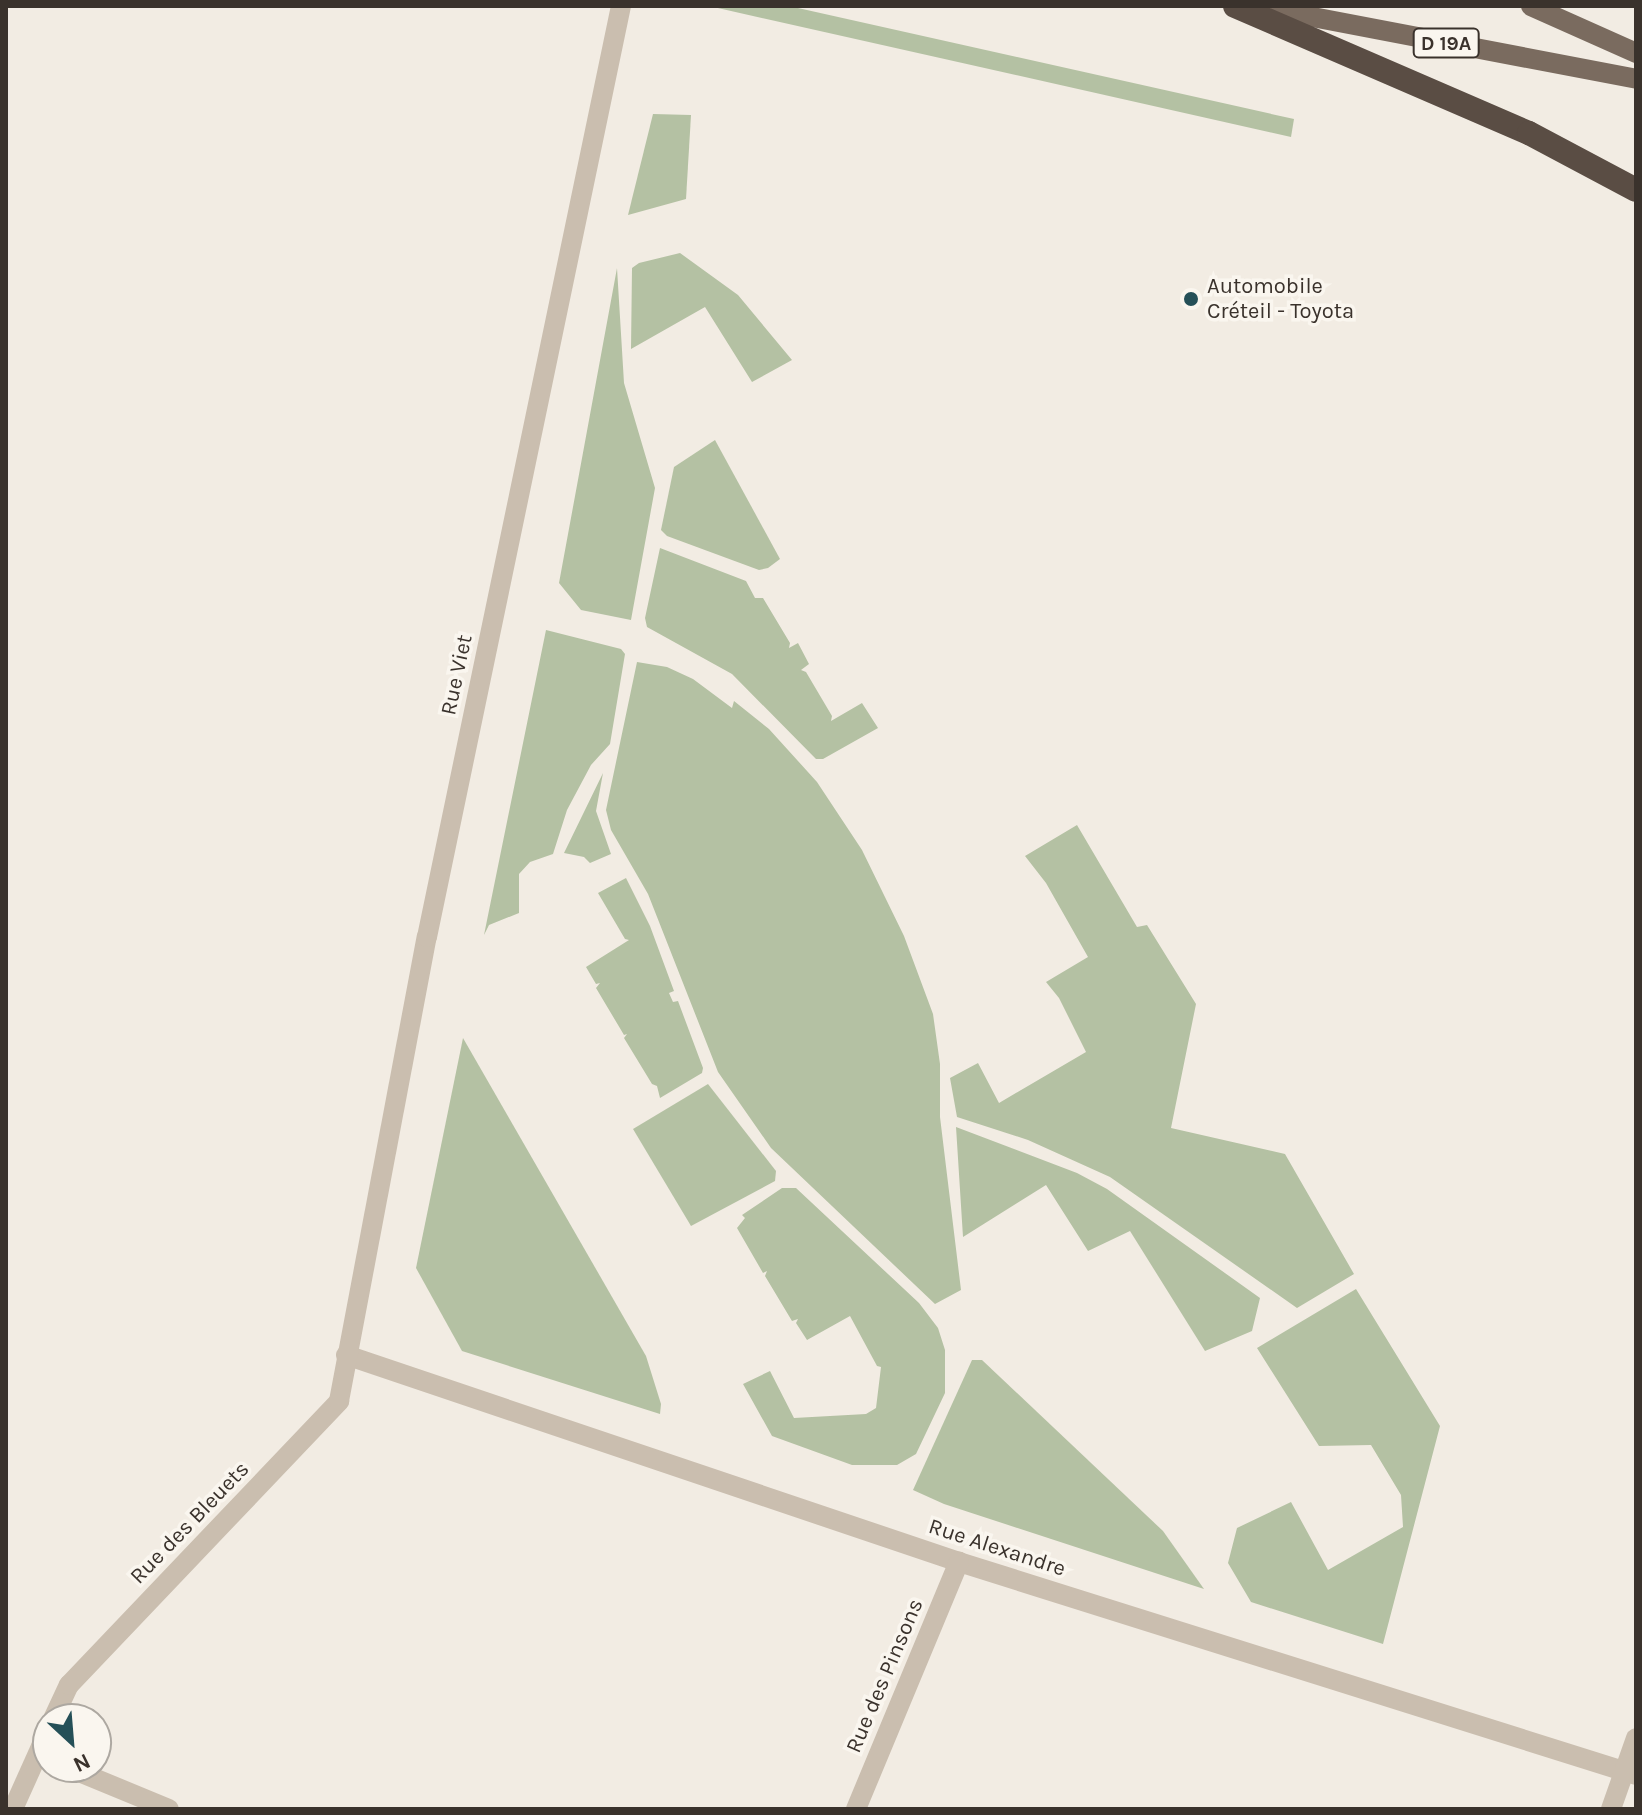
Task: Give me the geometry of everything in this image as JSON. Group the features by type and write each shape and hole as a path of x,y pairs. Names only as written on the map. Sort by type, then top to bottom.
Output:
{"highway":[{"path":"1235,6 1529,133 1636,190"}],"main road":[{"name":"D 19A","path":"1255,6 1636,79"},
{"path":"1531,6 1636,53"}],"street":[{"name":"Rue Viet","path":"346,1355 427,937 621,6"},
{"name":"Rue Alexandre","path":"346,1355 959,1562 1631,1774"},
{"name":"Rue des Bleuets","path":"61,1703 69,1685 339,1401 346,1355"},
{"name":"Rue des Pinsons","path":"856,1809 959,1562"},
{"path":"1611,1809 1631,1774 1636,1738"},
{"path":"13,1809 32,1775"},
{"path":"106,1783 169,1809"}],"green space":[{"path":"709,6 789,6 1294,119 1291,137"},
{"path":"653,114 691,115 686,199 628,215"},
{"path":"680,253 738,295 792,360 752,382 705,307 631,349 632,268 639,263"},
{"path":"617,268 624,383 655,488 631,620 581,610 559,583"},
{"path":"715,440 780,559 768,568 759,570 667,536 661,530 674,467"},
{"path":"660,548 746,581 755,598 763,598 790,643 789,648 798,643 809,664 801,670 806,672 832,716 831,721 862,703 878,728 823,759 816,759 732,674 647,627 645,618"},
{"path":"546,630 621,649 625,654 610,744 591,765 567,810 553,854 530,862 519,874 519,913 489,925 484,935"},
{"path":"637,662 667,667 693,679 732,708 734,701 769,729 817,782 862,850 904,936 933,1014 940,1064 940,1117 961,1290 935,1304 771,1148 718,1072 648,894 611,830 606,810"},
{"path":"603,773 596,811 611,854 590,863 584,857 564,853"},
{"path":"1077,825 1137,927 1147,925 1196,1004 1171,1128 1285,1154 1354,1274 1297,1308 1110,1177 1028,1140 957,1117 950,1078 978,1063 999,1103 1086,1052 1059,998 1046,982 1088,957 1046,883 1025,856"},
{"path":"626,878 650,926 674,991 669,993 673,1002 678,1001 703,1068 702,1073 660,1098 657,1086 652,1084 624,1038 627,1034 624,1035 596,988 600,983 596,984 586,967 629,940 625,939 598,893"},
{"path":"463,1038 646,1356 661,1404 660,1414 462,1351 416,1268"},
{"path":"708,1084 776,1171 775,1181 691,1226 633,1129"},
{"path":"956,1127 1077,1173 1107,1189 1260,1298 1252,1331 1205,1351 1130,1231 1088,1251 1046,1185 963,1237"},
{"path":"782,1188 796,1188 919,1303 938,1328 945,1350 945,1393 916,1454 897,1465 852,1465 772,1436 743,1384 770,1371 794,1418 866,1414 876,1408 881,1367 877,1366 850,1316 807,1340 796,1323 798,1319 792,1321 765,1276 767,1271 763,1273 737,1228 745,1218 742,1215"},
{"path":"1356,1289 1440,1426 1383,1644 1251,1602 1228,1563 1237,1528 1291,1502 1328,1570 1403,1527 1401,1495 1371,1445 1319,1446 1257,1348"},
{"path":"972,1360 982,1360 1163,1531 1204,1589 944,1504 913,1490"}],"place":[{"name":"Automobile Créteil - Toyota","path":"1191,299"}]}
